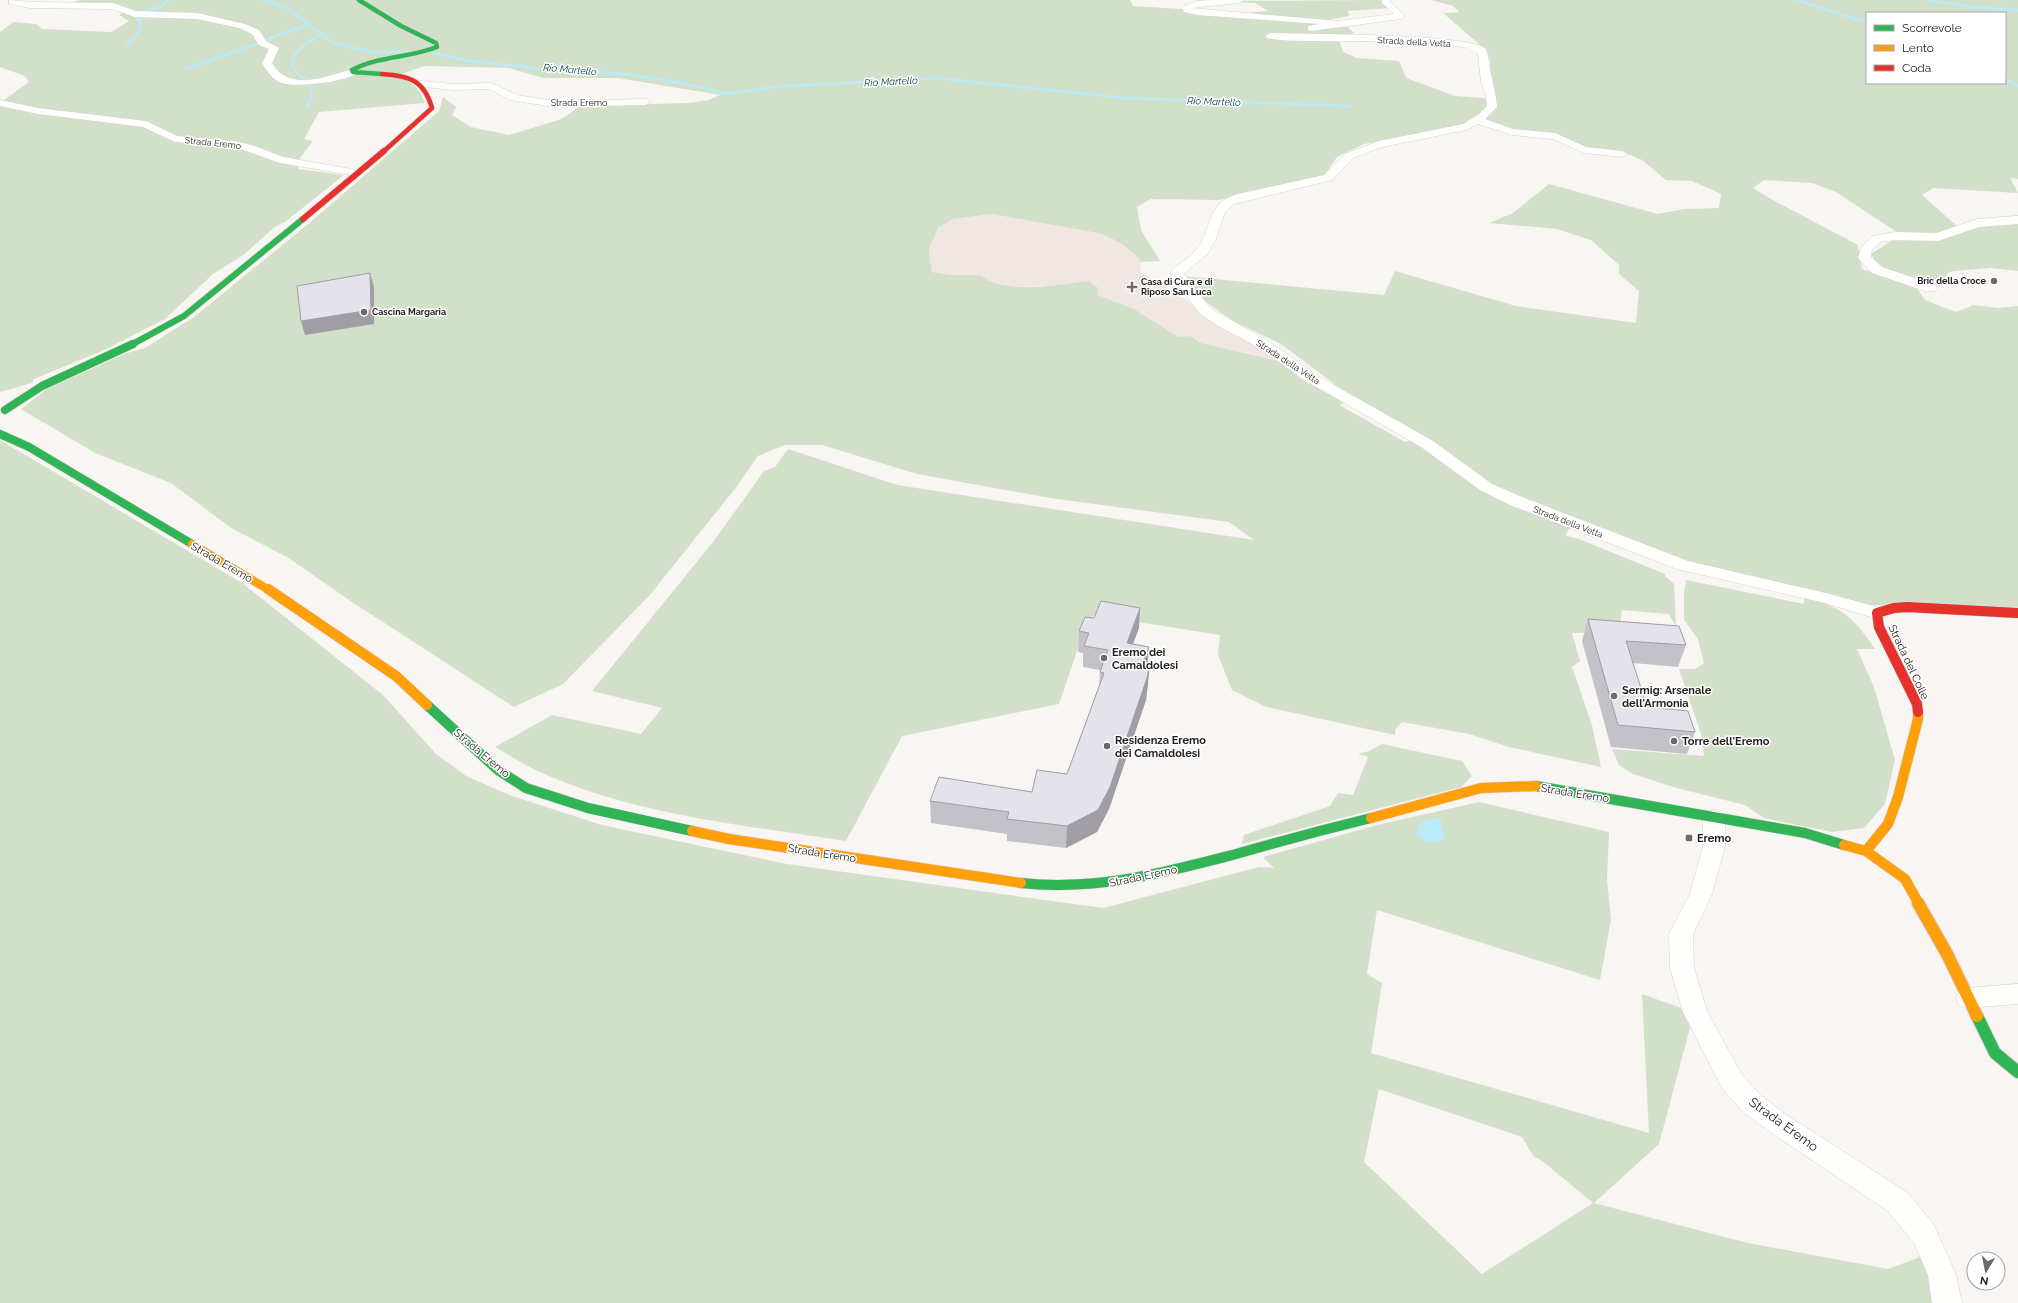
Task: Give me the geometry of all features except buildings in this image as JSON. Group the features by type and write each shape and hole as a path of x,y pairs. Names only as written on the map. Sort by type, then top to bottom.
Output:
{"main road":[{"path":"353,72 352,70 361,64 421,56 437,47 436,42 430,38 408,30 388,19 363,1 359,0"},
{"name":"Strada Eremo","path":"353,72 400,75 421,84"},
{"path":"2,412 28,394 58,378 129,345 177,320 288,231 417,123 432,108 431,97 421,84"},
{"path":"14,392 58,378"},
{"name":"Strada Eremo","path":"10,429 28,442 28,447"},
{"name":"Strada Eremo","path":"0,434 28,447 260,584 396,676 498,770 526,788 588,808 729,839 1042,886 1091,886 1145,878 1481,788 1542,786 1714,818 1805,833 1866,851 1905,879 1947,954 1995,1053 2018,1072"},
{"name":"Strada del Colle","path":"1866,851 1888,824 1898,797 1918,719 1917,704 1879,627 1877,613 1894,608 1907,607 2018,613"}],"street":[{"name":"Strada della Vetta","path":"1240,0 1196,4 1186,7 1187,10 1197,12 1332,22 1337,24"},
{"name":"Strada della Vetta","path":"1386,0 1386,3 1401,16 1275,33 1270,36 1435,41 1457,44 1480,50 1483,54 1486,82 1491,96 1492,106 1466,127 1374,145 1345,158 1330,177 1324,180 1229,201 1219,210 1206,246 1179,270 1178,277 1205,310 1225,324 1263,344 1313,379 1427,444 1486,486 1516,501 1684,565 1830,599 1877,613"},
{"path":"3,6 16,2 113,6 135,14 197,16 242,26 256,32 262,42 274,48 267,63 280,79 292,82 306,82 353,72"},
{"name":"Strada Eremo","path":"421,84 453,87 492,86 514,98 554,104 646,102"},
{"name":"Strada Eremo","path":"0,103 38,112 146,124 175,139 235,144 251,148 280,160 356,173"},
{"path":"1476,120 1512,132 1555,136 1584,150 1622,154"},
{"path":"1930,288 1877,270 1864,258 1866,249 1872,242 1884,238 1938,237 1977,223 2018,220"},
{"name":"Strada Eremo","path":"1714,818 1714,846 1701,894 1681,934 1682,968 1695,1012 1730,1080 1751,1103 1779,1124 1898,1202 1924,1234 1942,1275 1947,1303"},
{"path":"1968,998 2018,994"}],"shaded area":[{"name":"Casa di Cura e di Riposo San Luca","path":"992,214 1071,227 1113,237 1137,256 1141,262 1140,271 1151,279 1178,293 1205,317 1248,340 1279,361 1201,343 1190,336 1179,337 1134,309 1098,295 1045,286 1006,287 987,281 980,275 951,275 932,272 929,249 938,228 953,219"}],"green space":[{"path":"80,0 1130,0 1133,6 1181,9 1186,11 1244,13 1268,11 1255,3 1212,1 1380,0 1390,8 1348,11 1349,16 1328,20 1346,26 1354,33 1340,36 1340,43 1343,52 1357,58 1399,61 1406,77 1409,79 1455,96 1496,99 1491,84 1490,60 1487,51 1443,13 1459,12 1453,6 1431,0 2018,0 2018,179 2010,178 2018,193 1933,188 1922,195 1958,227 1935,235 1900,234 1836,192 1812,183 1764,180 1753,188 1858,245 1862,269 1914,284 1925,300 1956,312 1973,305 1999,308 2018,306 2018,607 1872,605 1684,561 1577,522 1568,530 1566,536 1579,539 1665,574 1665,576 1674,584 1676,627 1669,614 1622,610 1619,632 1572,633 1580,661 1572,667 1592,725 1601,767 1509,747 1469,734 1402,722 1396,728 1395,735 1266,707 1232,690 1218,655 1220,635 1094,615 1086,624 1059,704 902,736 846,841 690,817 613,799 576,787 540,772 495,747 552,715 641,734 662,708 592,691 713,542 764,471 775,467 788,449 897,485 1254,540 1229,522 1050,498 917,474 822,445 785,445 758,456 734,490 649,596 563,684 514,707 352,602 287,557 231,528 171,483 95,453 21,409 47,389 124,354 145,348 194,317 307,225 439,111 443,97 456,107 452,115 471,127 509,135 562,119 580,106 688,103 709,100 720,95 618,78 543,78 509,68 425,66 395,76 406,80 414,86 420,93 425,103 319,112 304,139 313,141 300,158 298,169 344,175 285,222 276,226 242,256 213,274 165,319 102,351 34,379 32,383 0,392 0,103 29,82 25,76 0,67 0,32 13,22 36,24 42,29 111,32 129,21 119,15 128,10 72,3","holes":["1483,119 1515,130 1559,135 1578,146 1594,150 1620,151 1642,160 1666,180 1692,181 1721,194 1719,208 1684,209 1658,214 1549,184 1513,213 1489,223 1557,229 1591,240 1619,265 1619,274 1639,291 1636,323 1516,306 1395,271 1384,295 1183,276 1204,301 1235,322 1281,344 1353,398 1423,437 1405,442 1339,405 1346,402 1304,381 1279,361 1201,343 1190,336 1179,337 1134,309 1098,295 1098,288 1089,281 1048,286 1018,287 1003,285 980,275 951,275 932,272 929,249 938,228 953,219 992,214 1098,233 1122,244 1141,262 1160,261 1141,230 1137,207 1151,199 1219,200 1324,176 1337,157 1364,144 1462,126"]},
{"path":"2018,223 2018,271 1991,268 1953,271 1948,273 1942,283 1932,288 1878,267 1871,254 1891,241 1942,239 1964,227"},
{"path":"0,440 242,583 383,695 436,754 466,776 512,796 602,825 787,864 1103,908 1259,867 1274,868 1263,857 1377,825 1479,802 1609,832 1607,880 1611,920 1600,980 1377,910 1367,974 1382,983 1371,1053 1649,1133 1642,994 1681,1008 1691,1024 1659,1144 1594,1203 1748,1243 1888,1269 1926,1255 1935,1303 0,1303","holes":["1379,1089 1522,1137 1534,1157 1541,1160 1593,1203 1482,1274 1364,1162"]},
{"path":"1686,580 1804,604 1804,596 1837,609 1860,628 1875,649 1857,649 1874,687 1895,760 1885,804 1864,828 1832,832 1764,818 1745,805 1673,787 1633,774 1619,765 1612,749 1704,756 1701,734 1679,669 1695,669 1704,663 1698,639 1684,620 1684,592"},
{"path":"1382,744 1462,761 1472,776 1461,787 1242,844 1244,835 1330,806 1338,793 1353,795 1368,757 1358,754 1369,751"}],"water":[{"path":"1432,818 1442,820 1441,825 1445,834 1442,840 1428,843 1416,835 1421,824"}],"waterway":[{"path":"142,12 161,7 169,0"},
{"name":"Rio Martello","path":"264,0 289,9 309,24"},
{"path":"1797,0 1866,23"},
{"path":"1926,0 1974,7 2018,10"},
{"path":"126,46 140,29 140,21 134,16"},
{"path":"268,39 309,24"},
{"name":"Rio Martello","path":"309,24 322,34"},
{"path":"307,80 298,74 293,67 292,61 300,49 322,34"},
{"name":"Rio Martello","path":"322,34 333,43 373,52 421,52"},
{"path":"186,69 256,44"},
{"name":"Rio Martello","path":"434,53 469,61 564,71 626,74 682,83 727,94 772,87 936,78 1125,98 1350,106"},
{"path":"2006,80 2018,86"},
{"path":"307,107 312,97 310,84"}],"traffic: fast":[{"path":"359,0 401,26 436,43 437,47 427,51 372,61 352,70 353,72 382,74"},
{"path":"5,410 42,386 153,334 184,316 303,219"},
{"path":"0,434 29,447 192,544"},
{"path":"427,705 498,770 526,788 588,808 692,831"},
{"path":"1536,786 1805,833 1844,845"},
{"path":"1021,883 1047,886 1074,886 1125,880 1176,869 1371,818"},
{"path":"1977,1016 1995,1053 2018,1072"}],"traffic: slow":[{"path":"192,544 260,584 396,676 427,705"},
{"path":"1866,851 1888,824 1898,797 1918,719 1918,712"},
{"path":"1371,818 1481,788 1536,786"},
{"path":"692,831 729,839 1021,883"},
{"path":"1844,845 1866,851 1905,879 1947,954 1977,1016"}],"traffic: jam":[{"path":"303,219 417,123 432,108 425,91 415,80 400,76 382,74"},
{"path":"1918,712 1917,704 1879,627 1877,613 1894,608 1907,607 2018,613"}],"place":[{"name":"Bric della Croce","path":"1994,281"},
{"name":"Casa di Cura e di Riposo San Luca","path":"1132,287"},
{"name":"Cascina Margaria","path":"364,312"},
{"name":"Eremo dei Camaldolesi","path":"1104,658"},
{"name":"Sermig: Arsenale dell'Armonia","path":"1614,696"},
{"name":"Torre dell'Eremo","path":"1674,741"},
{"name":"Residenza Eremo dei Camaldolesi","path":"1107,746"},
{"name":"Eremo","path":"1689,838"}]}
